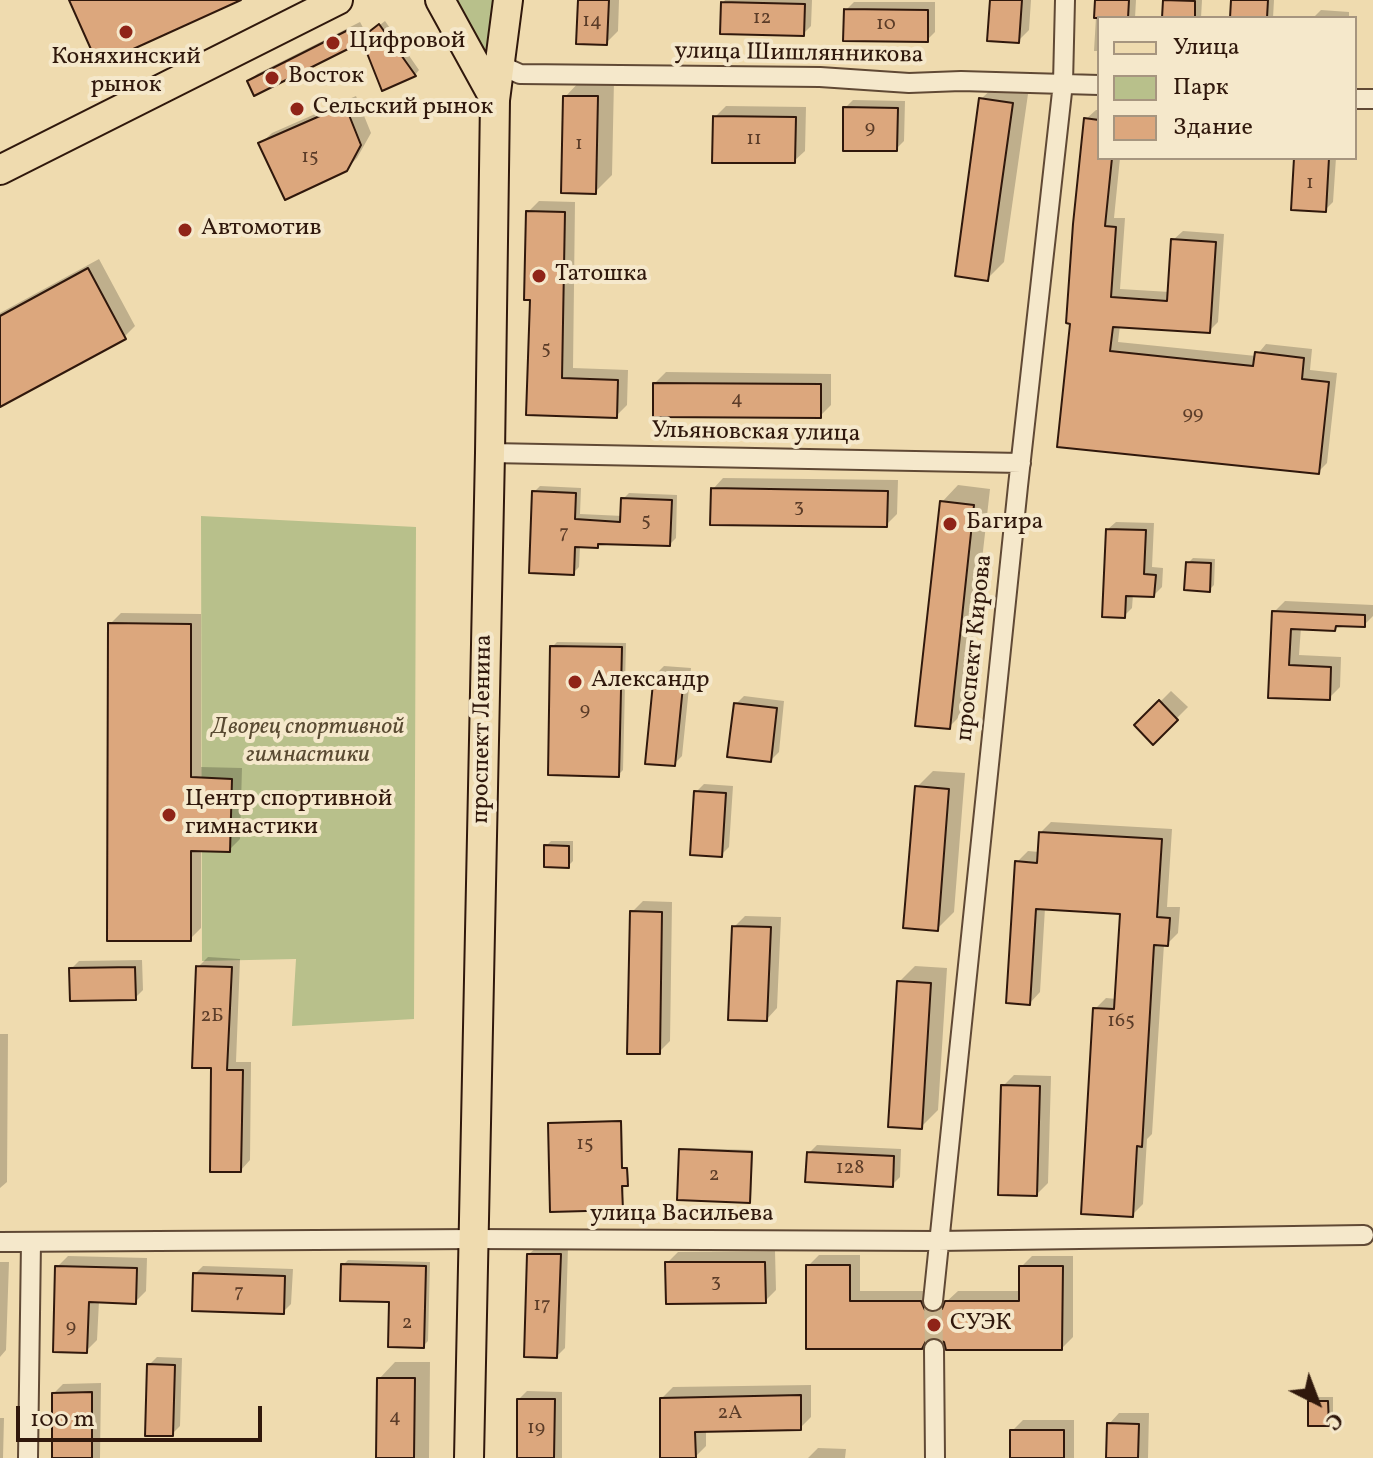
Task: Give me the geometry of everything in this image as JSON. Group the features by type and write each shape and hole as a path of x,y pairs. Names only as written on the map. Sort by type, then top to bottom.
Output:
{"main road":[{"path":"0,170 338,0"},
{"path":"440,0 495,100"},
{"name":"проспект Ленина","path":"469,1458 495,100 508,0"}],"street":[{"name":"проспект Кирова","path":"933,1301 1063,83 1065,0"},
{"name":"улица Шишлянникова","path":"500,65 520,74 820,77 909,83 961,81 1097,85"},
{"name":"Ульяновская улица","path":"490,453 1021,463"},
{"name":"улица Васильева","path":"0,1242 474,1239 938,1241 1364,1235"},
{"path":"28,1458 31,1242"},
{"path":"934,1349 935,1458"}],"green space":[{"path":"451,0 497,0 487,65"},
{"name":"Дворец спортивной гимнастики","path":"201,516 416,527 414,1019 292,1026 296,959 202,961"}],"building":[{"name":"Коняхинский рынок","path":"69,0 241,0 98,65"},
{"path":"578,0 609,0 607,45 576,44"},
{"path":"990,0 1022,0 1019,43 987,41"},
{"path":"1095,0 1129,0 1128,16 1094,18"},
{"path":"1163,0 1195,1 1195,16 1162,16"},
{"path":"1231,0 1268,0 1267,16 1230,16"},
{"path":"721,2 805,4 804,36 720,34"},
{"path":"844,9 928,10 928,42 843,41"},
{"path":"379,24 416,76 382,91 361,38"},
{"path":"352,28 360,43 254,96 247,81"},
{"path":"563,96 598,96 596,194 561,193"},
{"path":"979,98 1013,103 988,281 955,276"},
{"path":"345,105 361,145 347,171 285,200 258,143"},
{"path":"843,107 898,108 897,151 843,151"},
{"path":"713,116 796,117 795,163 712,163"},
{"path":"1084,118 1097,120 1097,160 1112,160 1105,226 1116,227 1111,297 1167,301 1171,239 1216,242 1210,333 1113,327 1110,351 1253,366 1255,352 1304,358 1302,379 1329,382 1319,474 1057,447 1070,324 1066,323"},
{"path":"1294,160 1329,160 1326,212 1291,210"},
{"path":"526,211 565,212 562,378 618,380 617,418 526,415 530,300 524,300"},
{"path":"88,268 126,339 0,407 0,316"},
{"path":"653,383 821,384 821,418 653,417"},
{"path":"711,488 888,491 887,527 710,525"},
{"path":"532,491 576,493 575,519 620,522 621,498 672,500 670,546 598,544 598,548 575,547 574,575 529,573"},
{"path":"940,501 974,505 950,729 915,726"},
{"path":"1106,529 1146,530 1144,574 1156,575 1154,597 1126,596 1125,618 1102,617"},
{"path":"1186,562 1211,563 1210,592 1184,590"},
{"path":"1272,611 1365,615 1365,627 1336,626 1335,631 1291,629 1289,665 1331,667 1330,700 1268,698"},
{"name":"Центр спортивной гимнастики","path":"108,623 191,624 191,777 232,779 230,852 191,851 191,941 107,941"},
{"path":"550,646 622,647 619,777 548,775"},
{"path":"654,673 684,676 675,766 645,764"},
{"path":"1159,700 1178,720 1153,745 1134,725"},
{"path":"734,703 777,708 771,762 727,757"},
{"path":"915,786 949,789 938,931 903,928"},
{"path":"694,791 726,793 722,857 690,855"},
{"path":"1039,832 1162,839 1157,917 1170,918 1168,946 1154,945 1142,1147 1137,1146 1133,1217 1081,1214 1093,1008 1114,1009 1120,914 1036,909 1030,1005 1006,1003 1015,861 1037,863"},
{"path":"544,845 569,846 569,868 544,867"},
{"path":"630,911 662,912 660,1054 627,1054"},
{"path":"732,926 771,927 767,1021 728,1020"},
{"path":"196,966 232,967 227,1070 243,1070 241,1172 210,1172 211,1068 192,1068"},
{"path":"135,967 136,1000 70,1001 69,968"},
{"path":"897,981 931,983 922,1129 888,1127"},
{"path":"1001,1085 1040,1086 1037,1196 998,1195"},
{"path":"621,1121 622,1168 627,1168 628,1186 622,1186 623,1210 550,1212 548,1123"},
{"path":"679,1149 752,1152 750,1203 677,1200"},
{"path":"807,1152 894,1156 893,1187 805,1182"},
{"path":"527,1254 561,1254 557,1358 524,1357"},
{"path":"665,1262 765,1262 766,1303 666,1304"},
{"path":"341,1264 426,1266 424,1348 388,1347 389,1302 340,1301"},
{"name":"СУЭК","path":"806,1265 850,1265 850,1301 921,1301 925,1310 933,1313 942,1309 945,1301 1019,1301 1019,1266 1063,1266 1062,1350 946,1350 944,1342 935,1337 927,1339 922,1349 806,1349"},
{"path":"55,1266 137,1268 136,1304 89,1302 87,1353 53,1352"},
{"path":"193,1273 285,1276 284,1314 192,1311"},
{"path":"147,1364 175,1365 173,1436 145,1436"},
{"path":"377,1378 415,1378 414,1458 376,1458"},
{"path":"92,1392 92,1458 52,1458 52,1393"},
{"path":"801,1395 801,1430 695,1432 696,1458 660,1458 660,1398"},
{"path":"517,1399 555,1399 554,1458 517,1458"},
{"path":"1308,1401 1328,1401 1329,1426 1308,1426"},
{"path":"1107,1423 1139,1424 1138,1458 1106,1458"},
{"path":"1010,1430 1064,1430 1064,1458 1010,1458"}],"tunnel":[{"path":"933,1301 934,1349"}],"place":[{"name":"Коняхинский рынок","path":"126,32"},
{"name":"Цифровой","path":"333,43"},
{"name":"Восток","path":"272,78"},
{"name":"Сельский рынок","path":"297,109"},
{"name":"Автомотив","path":"185,230"},
{"name":"Татошка","path":"539,276"},
{"name":"Багира","path":"950,524"},
{"name":"Александр","path":"575,682"},
{"name":"Центр спортивной гимнастики","path":"169,815"},
{"name":"СУЭК","path":"934,1325"}]}
